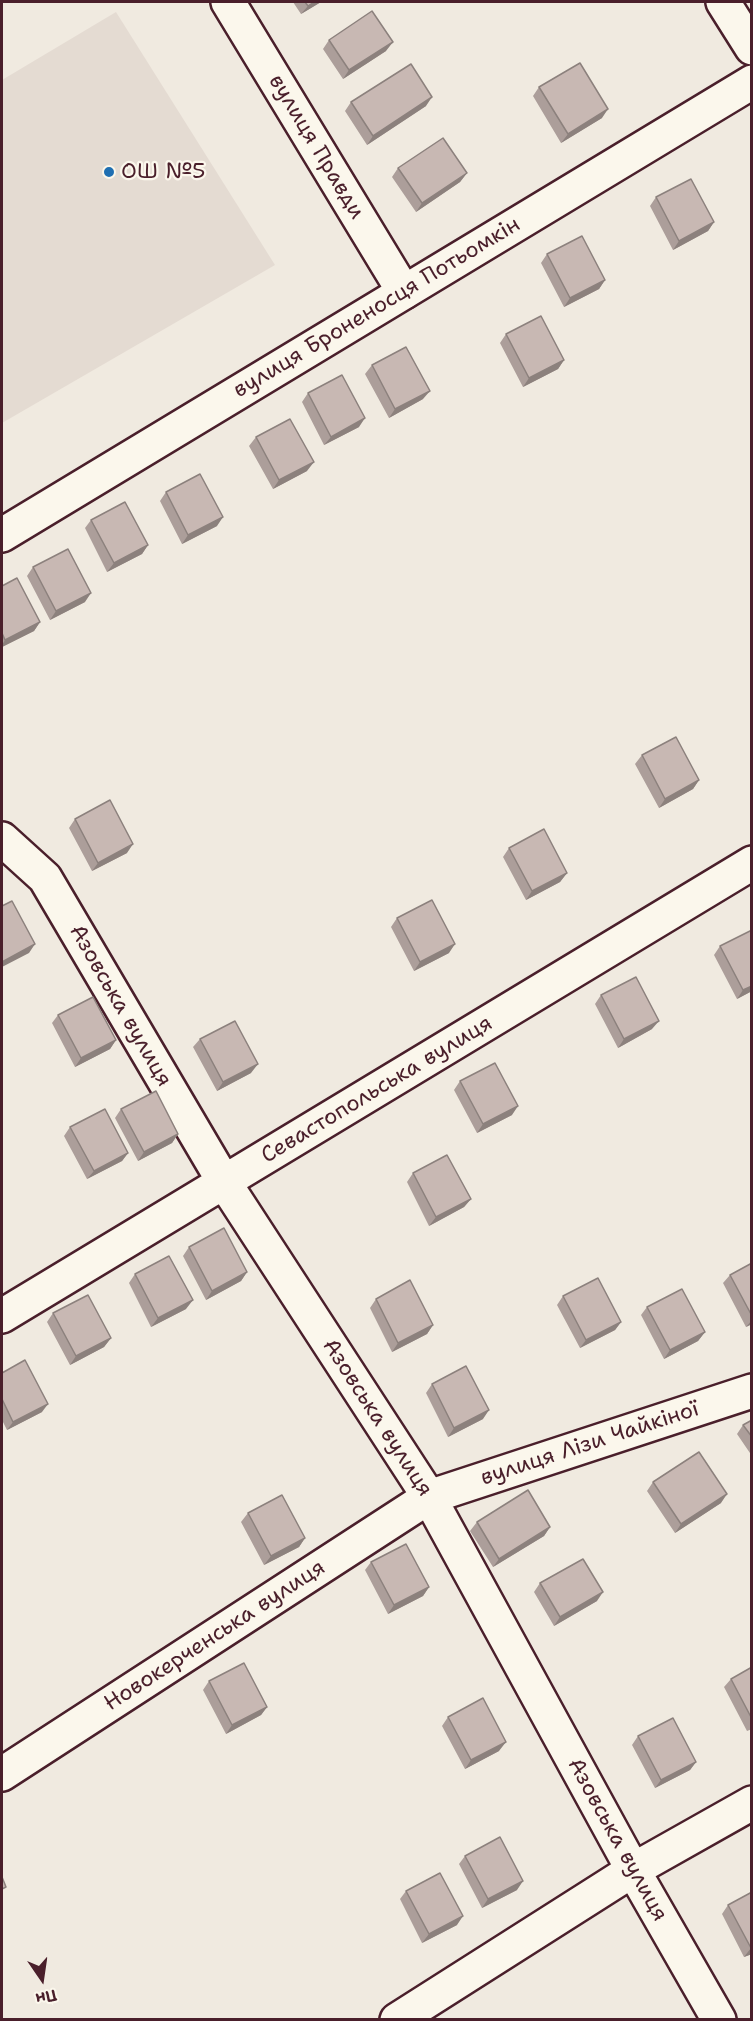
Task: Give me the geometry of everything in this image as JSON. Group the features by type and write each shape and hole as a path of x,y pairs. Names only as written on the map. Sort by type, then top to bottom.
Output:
{"street":[{"name":"вулиця Правди","path":"228,2 404,292"},
{"path":"723,2 752,48"},
{"name":"вулиця Броненосця Потьомкін","path":"2,535 752,82"},
{"name":"Азовська вулиця","path":"3,843 45,878 224,1182 429,1497 633,1870 719,2019"},
{"name":"Севастопольська вулиця","path":"2,1316 752,863"},
{"name":"вулиця Лізи Чайкіної","path":"429,1497 752,1391"},
{"name":"Новокерченська вулиця","path":"2,1774 429,1497"},
{"path":"397,2019 633,1870 752,1803"}],"shaded area":[{"name":"ОШ №5","path":"116,12 275,265 2,423 2,80"}],"building":[{"path":"372,11 393,42 349,70 329,40"},
{"path":"580,63 608,109 568,134 539,87"},
{"path":"411,64 432,97 373,136 351,102"},
{"path":"443,138 467,173 422,203 398,168"},
{"path":"691,179 714,222 679,241 656,197"},
{"path":"582,236 605,280 570,298 547,254"},
{"path":"541,316 564,360 529,378 506,334"},
{"path":"406,347 430,391 395,409 372,365"},
{"path":"342,375 365,418 331,437 308,393"},
{"path":"290,419 314,462 279,480 256,437"},
{"path":"200,474 223,517 188,535 166,492"},
{"path":"125,502 148,545 114,563 91,520"},
{"path":"68,549 91,593 56,611 33,567"},
{"path":"17,578 40,622 5,640 2,633 2,586"},
{"path":"676,737 699,780 665,799 642,755"},
{"path":"110,800 133,844 98,863 75,819"},
{"path":"544,829 567,873 532,891 509,848"},
{"path":"432,900 455,944 420,962 397,918"},
{"path":"12,901 35,944 2,962 2,906"},
{"path":"752,930 752,986 743,990 720,946"},
{"path":"636,977 659,1021 624,1039 601,995"},
{"path":"93,997 116,1040 81,1058 58,1015"},
{"path":"235,1021 258,1064 223,1082 200,1039"},
{"path":"495,1063 518,1106 483,1124 460,1081"},
{"path":"156,1091 178,1134 144,1152 121,1109"},
{"path":"105,1109 128,1153 94,1171 70,1127"},
{"path":"447,1155 471,1199 436,1217 413,1173"},
{"path":"224,1228 247,1272 212,1291 189,1247"},
{"path":"169,1256 193,1300 158,1318 135,1274"},
{"path":"752,1263 752,1316 730,1275"},
{"path":"598,1278 621,1322 586,1340 563,1296"},
{"path":"410,1280 433,1325 398,1343 376,1299"},
{"path":"682,1289 705,1332 670,1350 647,1307"},
{"path":"88,1295 111,1338 76,1356 53,1313"},
{"path":"25,1360 48,1404 13,1422 2,1399 2,1373"},
{"path":"466,1366 489,1410 454,1428 432,1384"},
{"path":"752,1420 752,1437 743,1425"},
{"path":"699,1452 727,1494 681,1524 653,1482"},
{"path":"528,1490 550,1527 499,1559 477,1522"},
{"path":"282,1495 305,1538 271,1556 248,1513"},
{"path":"406,1544 429,1587 394,1605 371,1562"},
{"path":"583,1559 603,1592 560,1617 540,1583"},
{"path":"244,1663 267,1707 232,1725 209,1681"},
{"path":"752,1667 752,1719 731,1679"},
{"path":"483,1698 506,1742 471,1760 448,1717"},
{"path":"673,1718 696,1762 661,1780 638,1736"},
{"path":"500,1837 523,1881 488,1899 465,1856"},
{"path":"440,1873 463,1916 429,1934 406,1891"},
{"path":"2,1877 6,1887 2,1889"},
{"path":"752,1892 752,1948 751,1948 728,1905"}],"place":[{"name":"ОШ №5","path":"109,172"}]}
